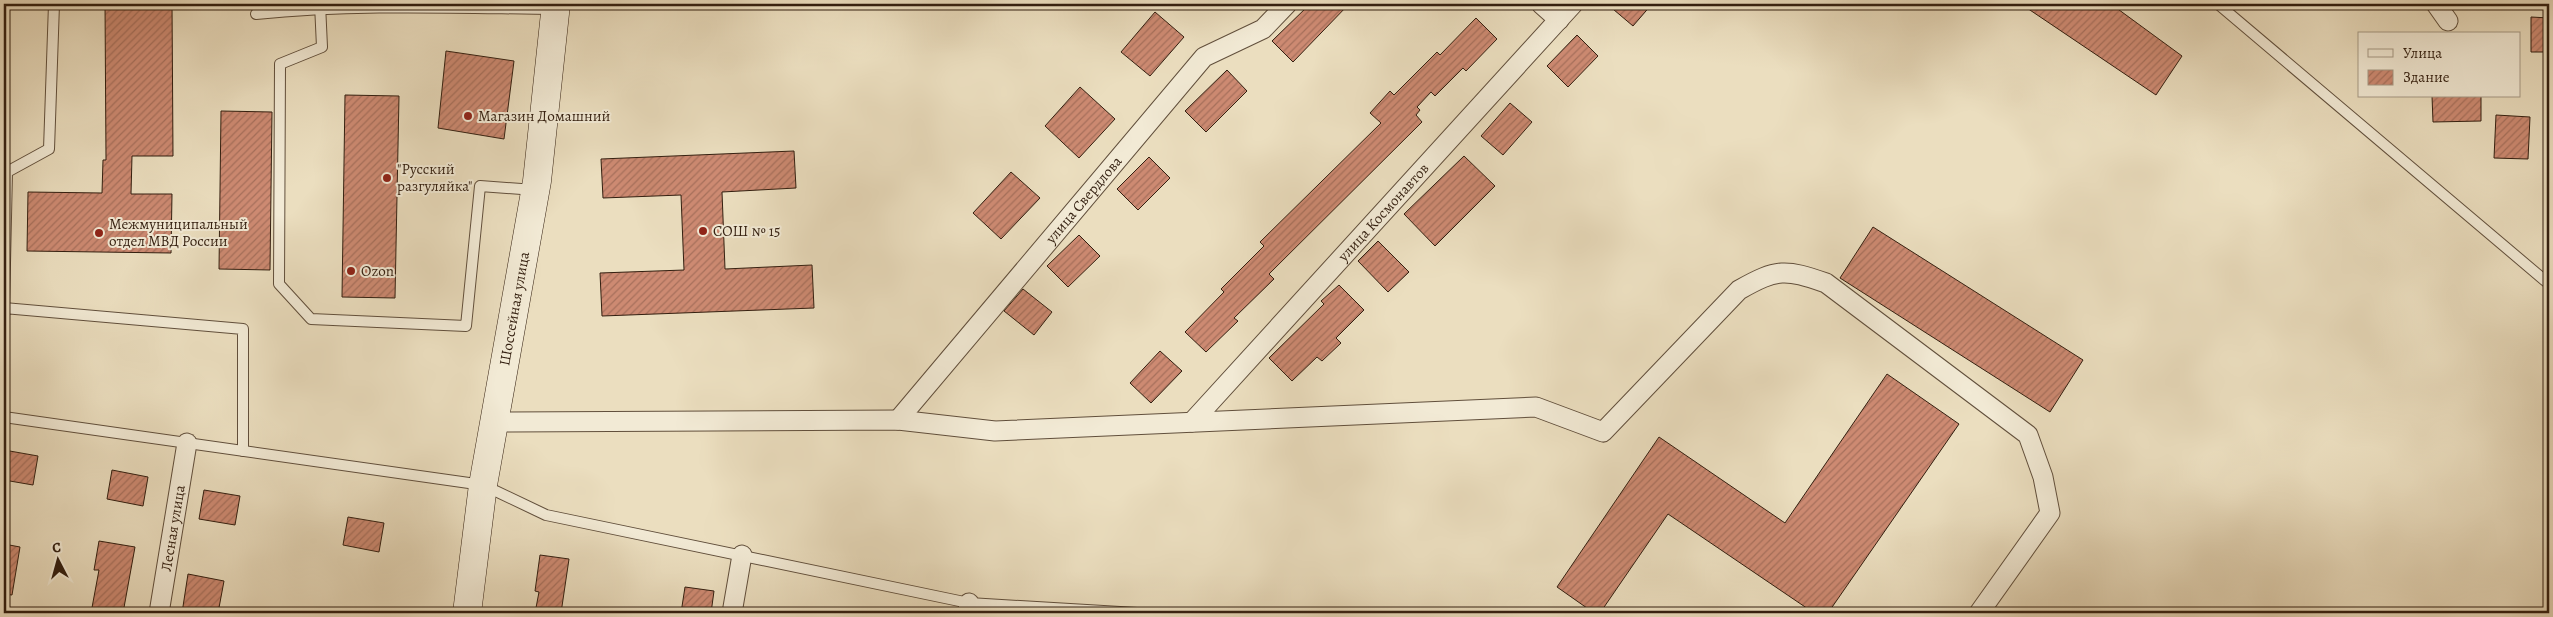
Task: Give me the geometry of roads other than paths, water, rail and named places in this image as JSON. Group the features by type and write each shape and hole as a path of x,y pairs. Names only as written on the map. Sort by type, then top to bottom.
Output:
{"street":[{"name":"улица Свердлова","path":"898,420 1204,57 1263,29 1287,4"},
{"path":"1541,4 1559,20"},
{"name":"улица Космонавтов","path":"1192,422 1573,4"},
{"path":"2436,4 2448,20"},
{"name":"Шоссейная улица","path":"466,613 483,485 536,190 556,7"},
{"path":"494,422 898,420 995,431 1536,407 1602,432 1739,290 1767,274 1796,273 1826,284 2028,435 2043,477 2050,513 1979,613"},
{"name":"Лесная улица","path":"159,613 187,443"},
{"path":"732,613 742,555"}],"lane":[{"path":"4,316 7,172 50,149 54,4"},
{"path":"2218,4 2549,284"},
{"path":"320,6 322,46 280,64 279,284 311,319 466,326 480,186 536,190"},
{"path":"256,14 320,6 556,7"},
{"path":"4,308 243,329 243,451"},
{"path":"4,417 483,485 546,515 742,555 968,608 1137,613"}],"place":[{"name":"Магазин Домашний","path":"468,116"},
{"name":"\"Русский разгуляйка\"","path":"387,178"},
{"name":"СОШ № 15","path":"703,231"},
{"name":"Межмуниципальный отдел МВД России","path":"99,233"},
{"name":"Ozon","path":"351,271"}]}
